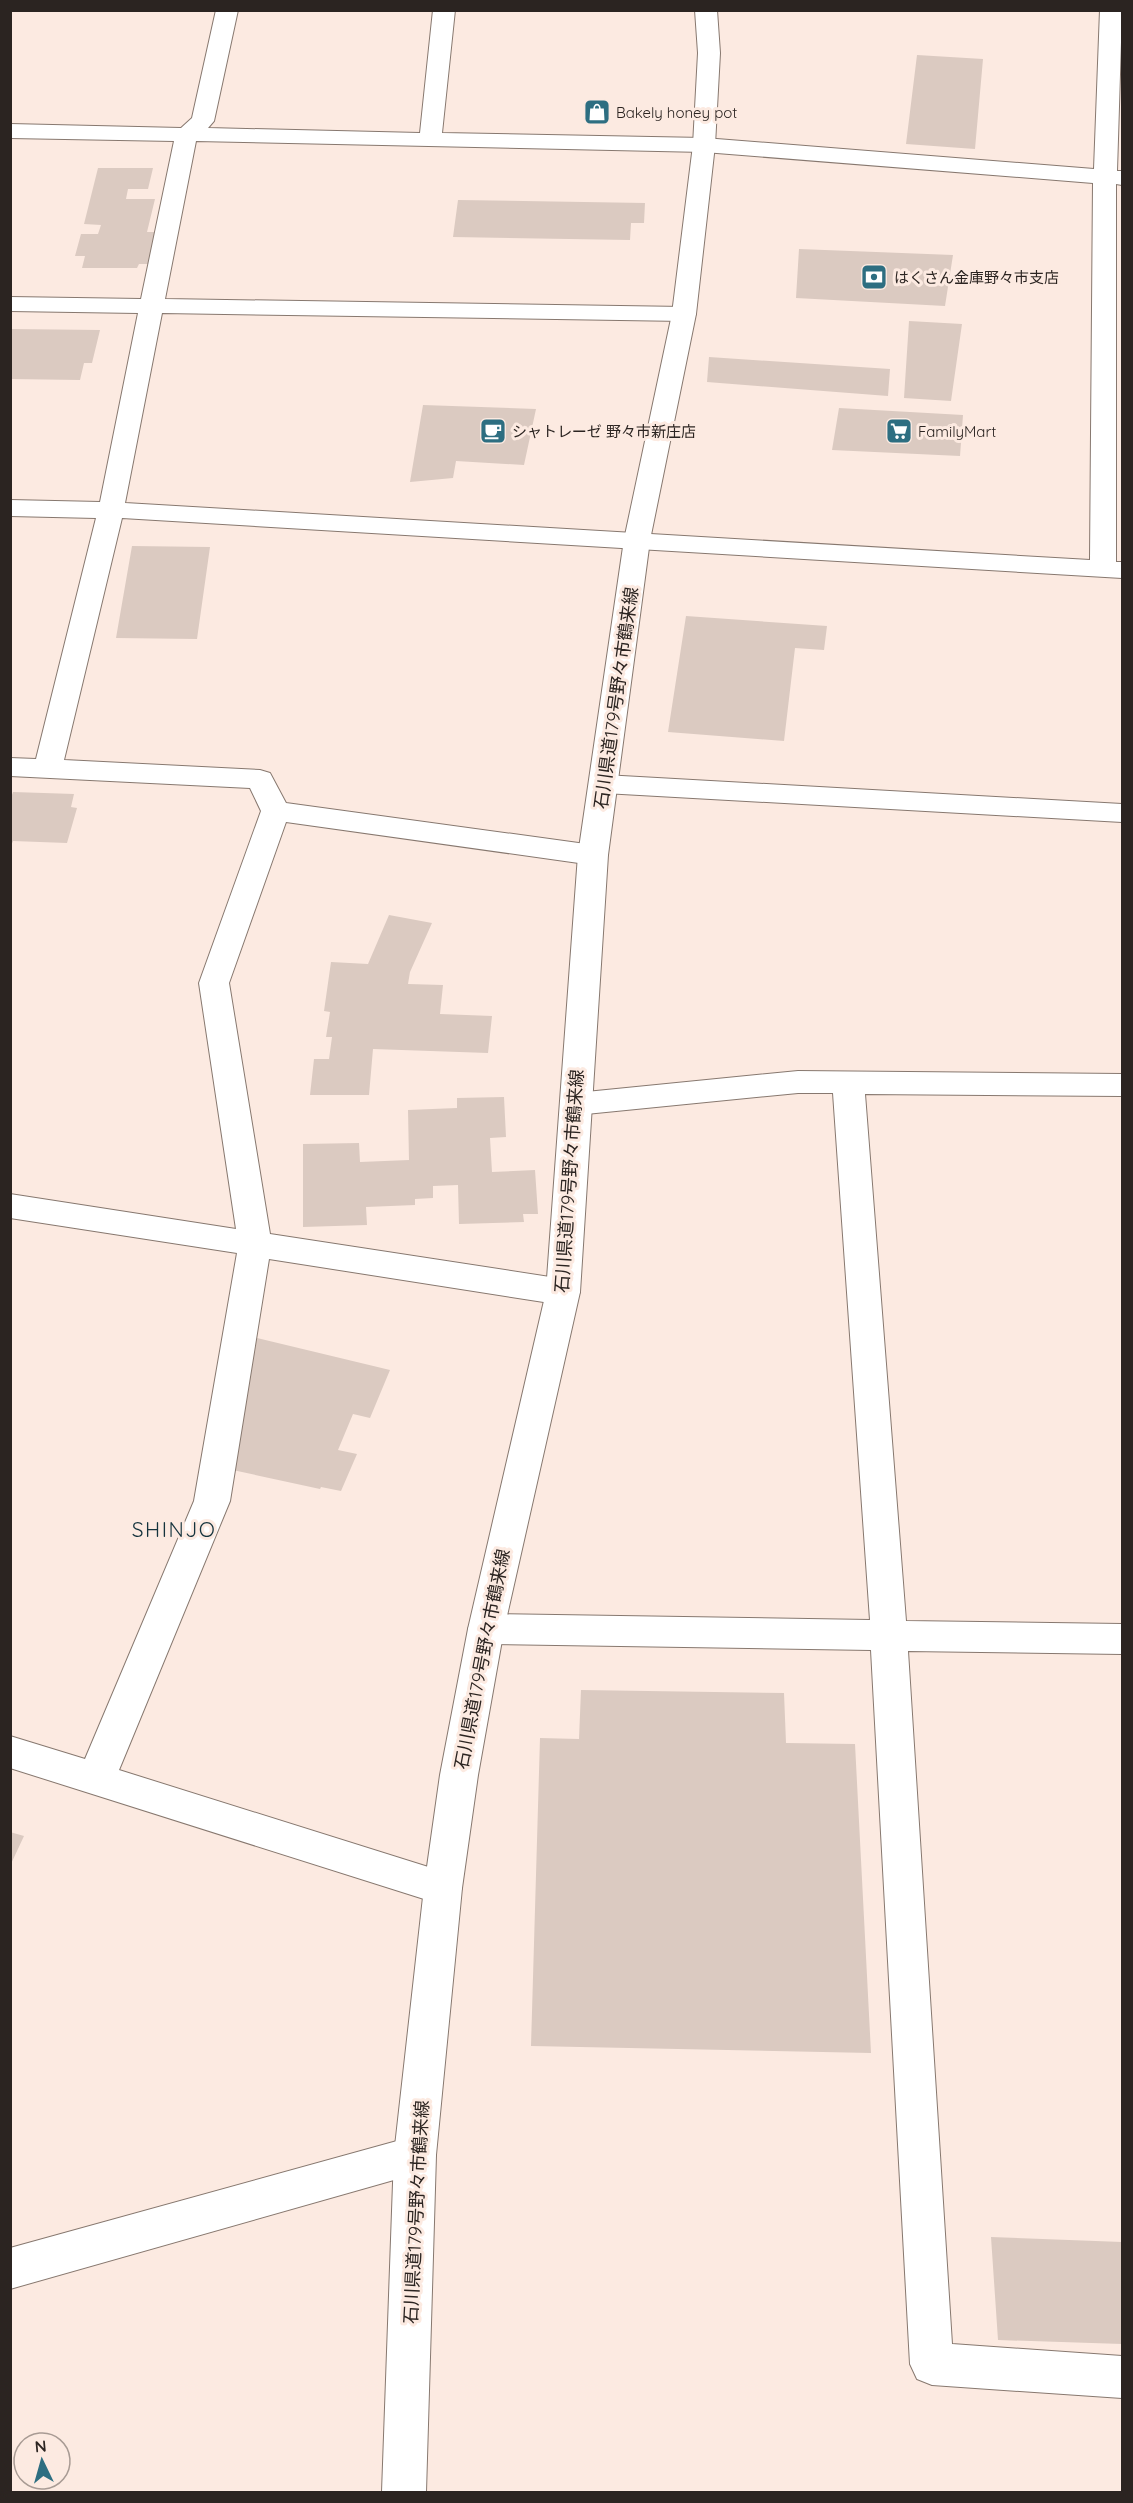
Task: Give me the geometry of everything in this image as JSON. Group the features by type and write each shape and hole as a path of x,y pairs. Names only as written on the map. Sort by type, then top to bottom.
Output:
{"street":[{"path":"48,769 111,510 186,135 203,121 227,10"},
{"path":"430,140 444,10"},
{"name":"石川県道179号野々市鶴来線","path":"404,2493 415,2155 443,1888 459,1775 486,1629 563,1292 593,855 637,540 684,314 704,146 709,53 706,10"},
{"path":"10,508 111,510 1113,570 1114,177 1111,10"},
{"path":"10,131 704,146 1114,177"},
{"path":"10,304 684,314"},
{"path":"10,767 260,779 274,812 214,983 255,1244 212,1501 96,1779"},
{"path":"604,784 1122,813"},
{"path":"274,812 593,855"},
{"path":"576,1104 798,1082 1122,1085"},
{"path":"848,1083 889,1636 932,2364 1122,2377"},
{"path":"10,1206 563,1292"},
{"path":"486,1629 1122,1639"},
{"path":"10,1752 443,1888"},
{"path":"10,2269 415,2155"}],"building":[{"path":"917,55 983,59 975,149 906,144"},
{"path":"98,168 153,168 148,189 128,189 126,199 155,199 147,232 156,232 148,264 139,264 137,268 82,268 85,256 75,256 81,234 98,234 101,225 84,224"},
{"path":"458,200 645,203 644,223 631,223 630,240 453,237"},
{"name":"はくさん金庫野々市支店","path":"799,249 953,255 945,306 796,298"},
{"path":"909,321 962,324 951,401 904,398"},
{"path":"10,329 100,330 92,363 84,363 80,380 10,379"},
{"path":"709,357 890,369 888,396 707,382"},
{"path":"423,405 536,409 524,465 456,461 453,478 410,482"},
{"path":"839,408 963,415 960,456 832,450"},
{"path":"132,546 210,547 197,639 116,638"},
{"path":"686,616 827,626 824,650 795,648 784,741 668,732"},
{"path":"13,792 74,794 71,807 77,808 67,843 13,841 10,848 10,800"},
{"path":"389,915 432,923 410,972 408,984 443,985 440,1014 492,1016 488,1053 373,1049 369,1095 310,1095 314,1059 329,1059 332,1037 326,1037 330,1012 324,1011 331,962 368,964"},
{"path":"504,1097 506,1137 490,1138 492,1172 535,1170 538,1214 523,1214 524,1222 459,1224 458,1185 433,1186 433,1198 415,1199 415,1205 366,1207 367,1225 303,1227 303,1144 359,1143 360,1162 409,1160 408,1110 457,1108 457,1098"},
{"path":"257,1338 390,1370 370,1418 353,1414 338,1450 357,1454 341,1491 321,1487 320,1489 228,1469"},
{"path":"581,1690 784,1693 786,1743 855,1744 871,2053 531,2046 540,1738 579,1739"},
{"path":"10,1832 24,1836 10,1866"},
{"path":"991,2237 1122,2242 1122,2344 998,2340"}],"place":[{"name":"Bakely honey pot","path":"597,112"},
{"name":"はくさん金庫野々市支店","path":"874,277"},
{"name":"シャトレーゼ 野々市新庄店","path":"493,431"},
{"name":"FamilyMart","path":"899,431"}],"district":[{"name":"SHINJO","path":"174,1529"}]}
